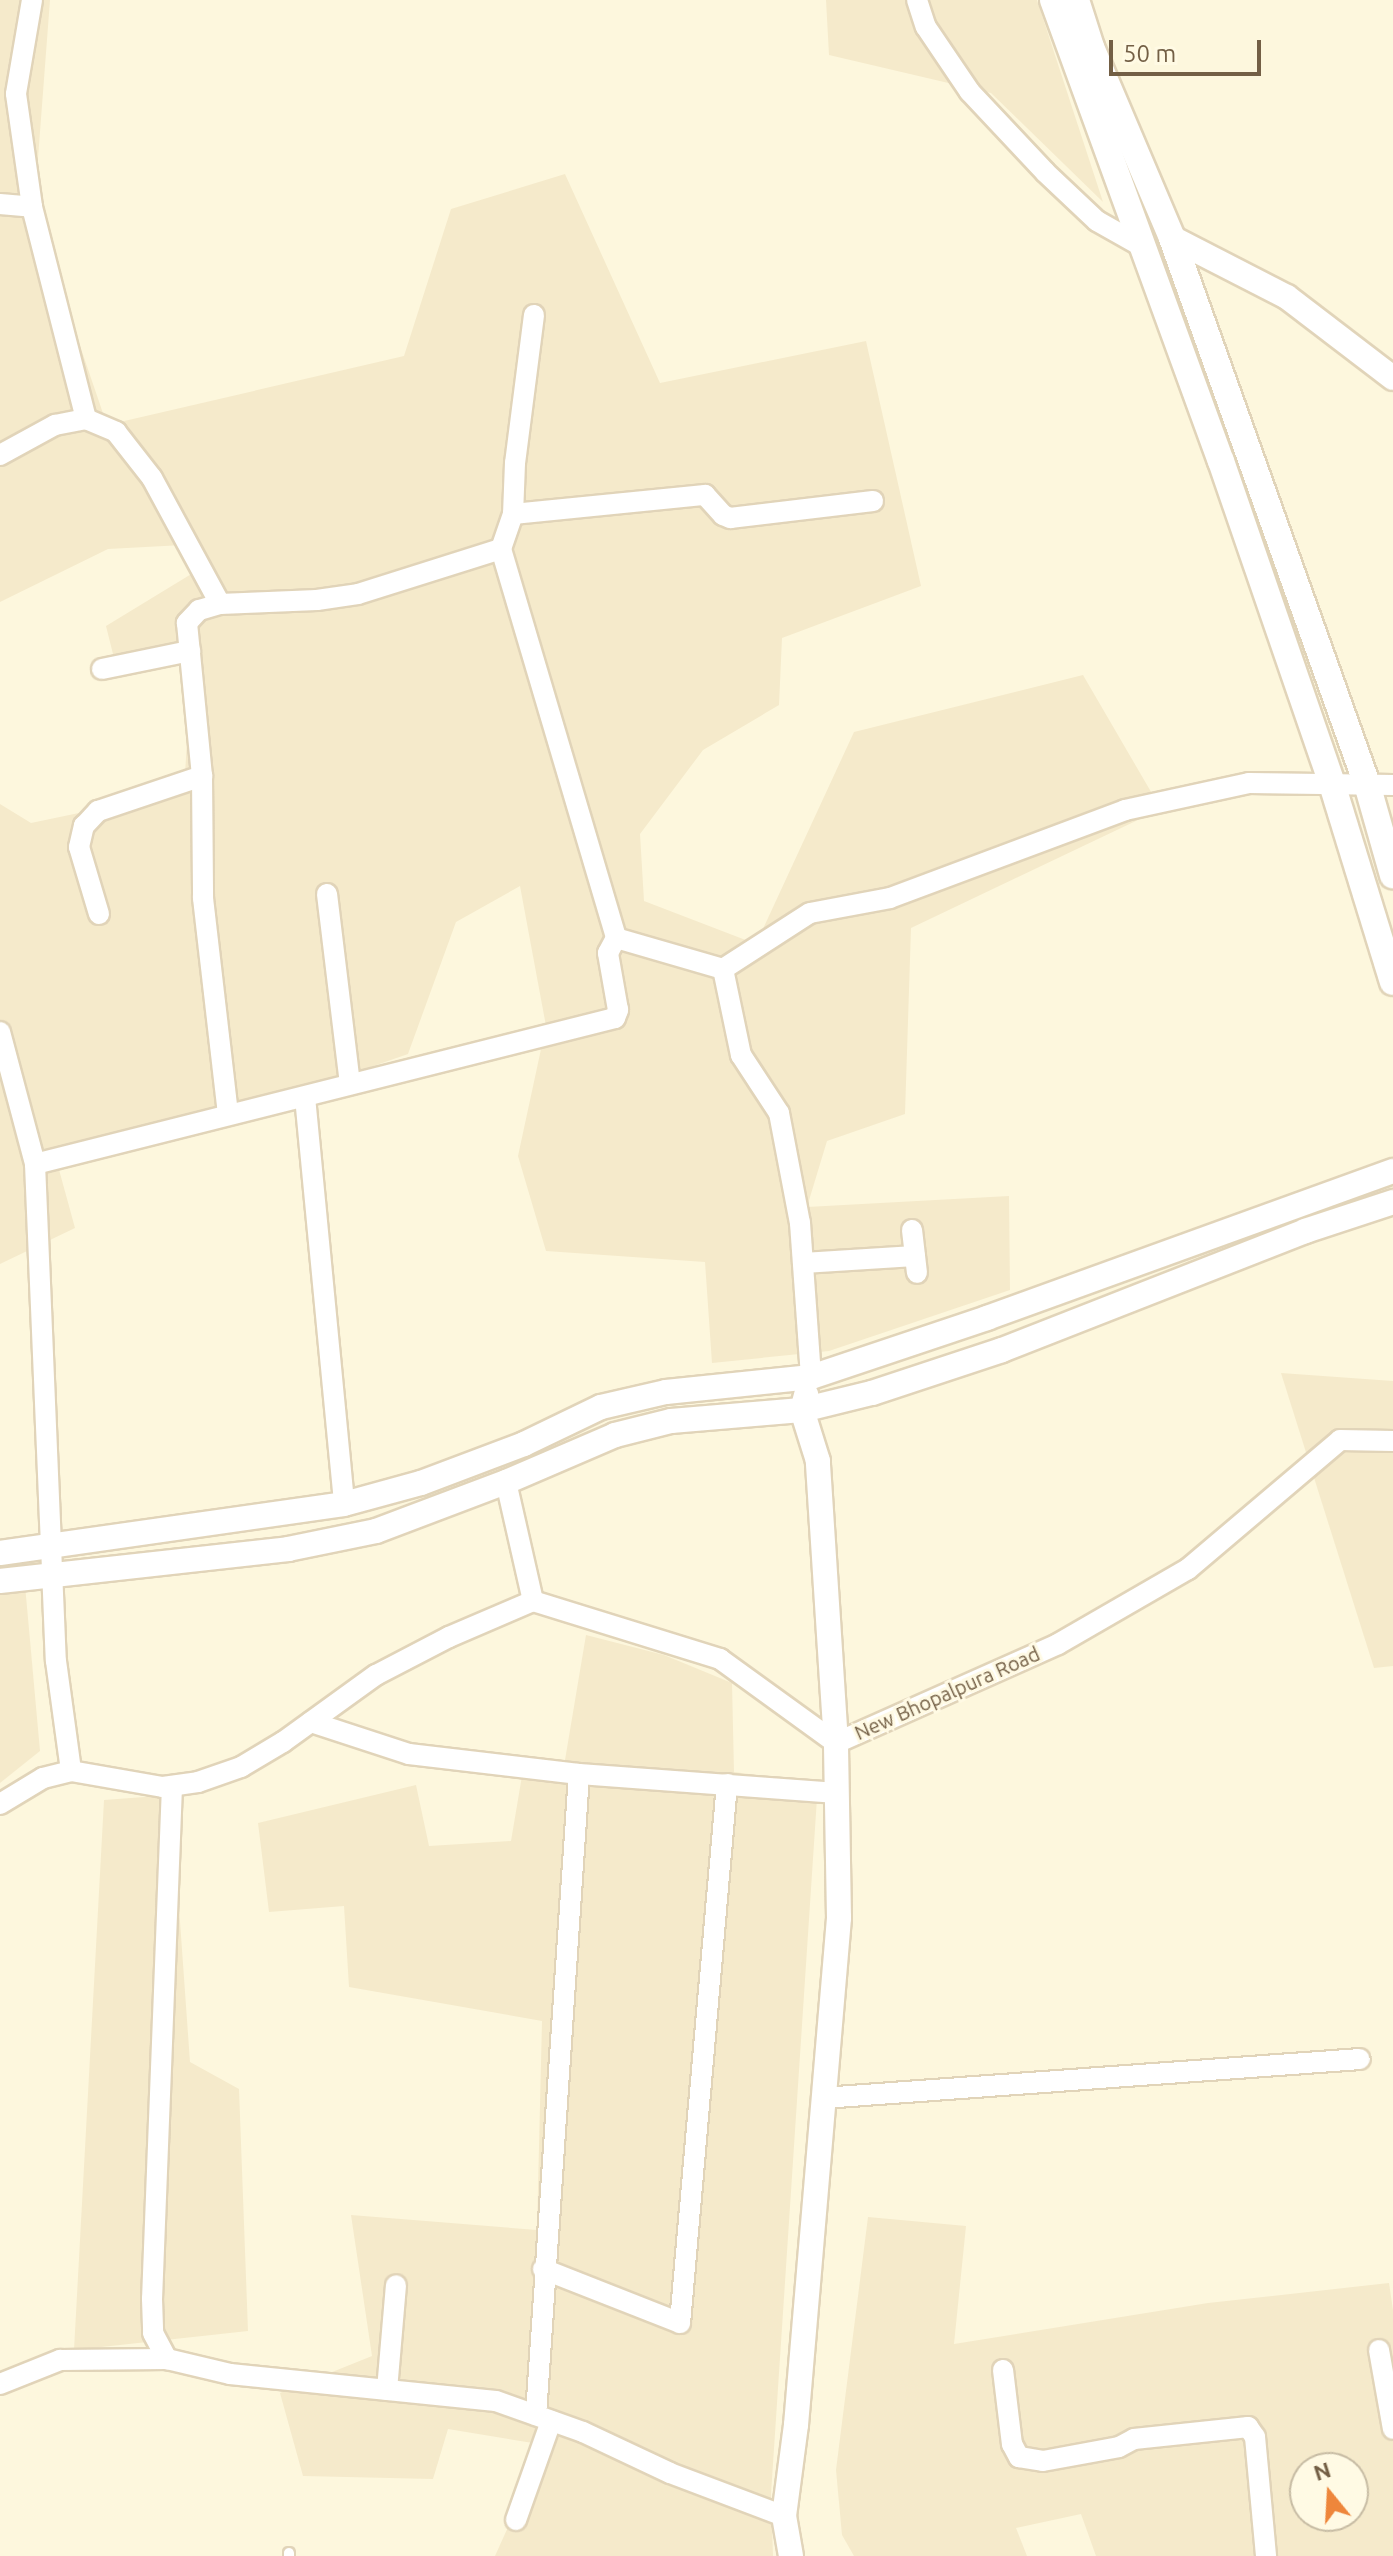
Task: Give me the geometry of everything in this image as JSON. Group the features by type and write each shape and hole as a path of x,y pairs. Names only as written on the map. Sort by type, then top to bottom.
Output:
{"main road":[{"path":"1053,0 1145,248 1332,784 1393,982"},
{"path":"1076,0 1091,47 1172,238 1380,785 1393,875"}],"street":[{"path":"32,0 16,94 32,207 86,419"},
{"path":"917,0 926,27 981,103 1045,172 1097,221 1145,248"},
{"path":"0,204 32,207"},
{"path":"1172,238 1287,297 1393,378"},
{"path":"35,1164 615,1018 618,1010 608,953 616,938 501,549 513,514 515,463 534,315"},
{"path":"0,455 55,425 86,419 116,432 152,478 220,604"},
{"path":"513,514 705,495 730,518 873,501"},
{"path":"228,1114 203,898 202,776 187,623 199,610 220,604 317,600 358,594 501,549"},
{"path":"102,669 190,651"},
{"path":"99,914 79,847 84,826 98,811 202,776"},
{"path":"616,938 723,969 810,913 890,898 1125,810 1249,783 1380,785"},
{"path":"327,894 350,1083"},
{"path":"723,969 741,1055 779,1113 800,1223 811,1377 802,1410 818,1461 836,1743 839,1918 796,2425 784,2516 791,2556"},
{"path":"0,1032 35,1164 49,1543 56,1661 71,1771"},
{"path":"305,1097 344,1504"},
{"path":"0,1553 49,1543 344,1504 421,1483 524,1444 601,1407 666,1392 811,1377 987,1318 1393,1171"},
{"path":"0,1581 51,1572 288,1549 376,1531 506,1482 615,1435 671,1421 802,1410 872,1393 1002,1350 1305,1231 1393,1202"},
{"path":"803,1263 916,1264 912,1230"},
{"name":"New Bhopalpura Road","path":"533,1601 720,1659 836,1743 1058,1644 1188,1569 1340,1440 1393,1441"},
{"path":"0,1804 43,1778 71,1771 112,1780 172,1786 198,1782 241,1767 376,1675 449,1637 533,1601 506,1482"},
{"path":"311,1722 409,1754 579,1774 837,1793"},
{"path":"516,2520 544,2418 543,2269 579,1774"},
{"path":"543,2269 680,2323 727,1784"},
{"path":"167,2359 153,2333 152,2299 172,1786"},
{"path":"823,2098 1360,2059"},
{"path":"387,2390 396,2285"},
{"path":"1379,2350 1393,2429"},
{"path":"0,2384 60,2360 167,2359 230,2374 496,2401 784,2516"},
{"path":"1003,2370 1012,2444 1019,2457 1043,2461 1119,2447 1134,2439 1248,2427 1255,2437 1266,2556"}],"shaded area":[{"path":"0,0 50,0 34,211 107,425 404,356 451,209 565,174 660,383 866,341 921,586 782,638 779,705 703,750 640,834 644,901 756,944 854,732 1083,675 1161,809 911,928 905,1114 827,1141 807,1207 1009,1196 1010,1290 829,1351 712,1363 705,1262 546,1251 518,1156 546,1026 520,886 456,922 408,1054 296,1093 55,1155 75,1228 0,1264 0,804 31,823 184,791 192,657 117,670 106,626 193,573 183,545 108,549 0,602"},
{"path":"826,0 1037,0 1103,202 991,93 829,55"},
{"path":"1281,1373 1393,1381 1393,1666 1374,1668"},
{"path":"24,1574 40,1751 0,1783 0,1587"},
{"path":"586,1635 664,1655 732,1683 734,1772 818,1783 771,2494 773,2556 495,2556 545,2445 448,2429 433,2479 303,2476 280,2393 372,2356 351,2215 537,2230 542,2021 349,1987 344,1906 269,1912 258,1823 416,1785 429,1846 511,1841 524,1764 565,1760"},
{"path":"171,1795 190,2062 239,2089 248,2331 74,2350 104,1800"},
{"path":"868,2217 966,2226 954,2344 1208,2303 1389,2283 1393,2310 1393,2556 1096,2556 1081,2514 1016,2528 1027,2556 854,2556 842,2535 836,2470"}]}
